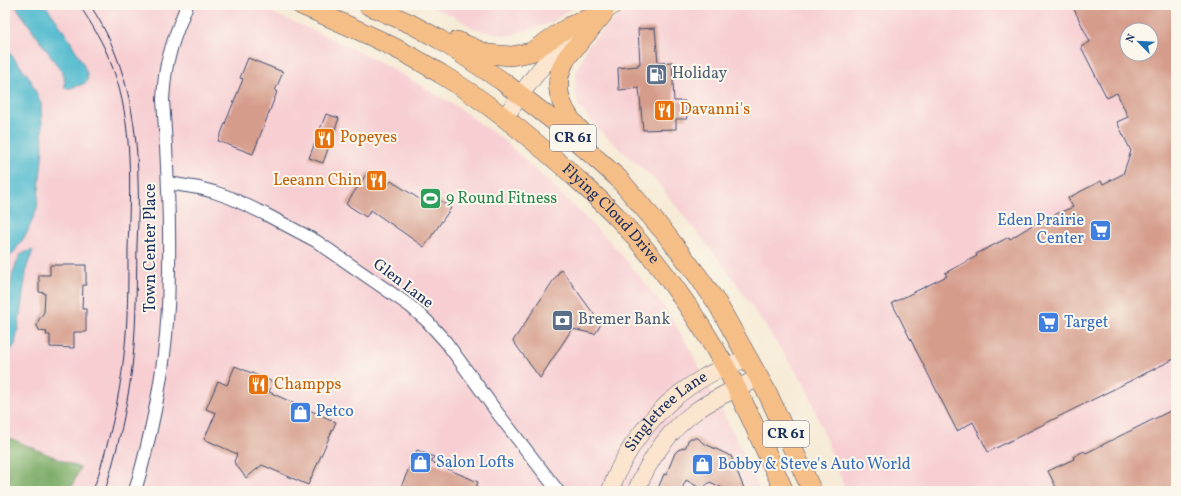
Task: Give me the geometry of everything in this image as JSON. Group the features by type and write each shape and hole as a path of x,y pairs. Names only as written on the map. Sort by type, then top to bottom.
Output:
{"main road":[{"name":"Flying Cloud Drive","path":"301,5 366,33 404,52 474,95 505,117 616,216 672,285 696,318 726,367 784,491"},
{"name":"Flying Cloud Drive","path":"368,5 411,24 452,48 502,81 555,122 618,178 665,233 717,303 768,394 812,491"},
{"path":"411,24 487,54 511,56 531,52 570,26 609,9"},
{"path":"609,9 566,59 558,81 558,93 566,112 579,130 609,157 618,178"}],"street":[{"name":"Town Center Place","path":"139,490 161,380 166,336 169,252 168,184 163,100 164,86 169,53 187,5"},
{"path":"505,117 544,64 561,47 609,9"},
{"name":"Glen Lane","path":"168,184 199,188 214,192 266,214 316,241 410,306 427,321 446,342 499,415 558,491"},
{"name":"Singletree Lane","path":"610,491 621,464 634,441 662,408 683,390 704,377 748,358"},
{"name":"Singletree Lane","path":"636,491 655,453 669,435 696,411 714,400 759,378"}],"shaded area":[{"path":"5,5 254,5 328,37 384,64 454,105 502,139 552,185 617,249 665,308 689,348 748,462 760,491 5,491"},
{"path":"426,5 576,5 551,23 508,36 475,29 452,15"},
{"name":"Eden Prairie Center","path":"632,5 1176,5 1176,491 846,491 805,385 728,271 656,181 600,131 579,107 575,90 577,71 587,47 607,25"}],"green space":[{"path":"5,436 80,468 70,491 5,491"}],"water":[{"path":"15,5 45,5 56,19 78,55 87,76 86,82 67,89 65,88 64,75"},
{"path":"5,47 29,77 41,103 43,149 37,208 27,233 12,255 5,258"},
{"path":"31,250 33,251 27,266 15,344 5,359 5,310 12,276 21,254"}],"building":[{"name":"Eden Prairie Center","path":"1072,5 1176,5 1176,358 988,452 973,422 957,431 892,303 947,276 945,273 977,256 976,254 1009,237 1010,239 1039,221 1073,207 1068,198 1101,181 1103,184 1123,174 1131,151 1117,122 1128,117 1117,93 1107,98 1081,47 1090,42"},
{"path":"655,28 658,63 672,62 674,101 685,101 687,119 676,119 676,129 643,130 639,88 619,90 618,68 638,66 638,64 640,64 638,29"},
{"path":"248,58 283,72 275,91 277,92 253,154 218,141 243,79 240,78"},
{"name":"Popeyes","path":"326,114 339,118 323,163 309,158"},
{"path":"368,172 388,185 391,181 421,200 427,191 451,208 424,247 371,210 366,217 346,204"},
{"path":"50,265 86,265 86,285 83,285 82,309 86,309 86,332 74,332 74,348 50,347 50,335 46,335 47,332 40,331 37,326 38,321 44,312 45,293 39,292 39,275 50,275"},
{"name":"Bremer Bank","path":"561,269 601,324 595,334 572,329 540,378 513,341"},
{"path":"235,366 273,382 269,392 336,422 308,485 262,465 246,478 234,462 237,454 204,439 216,413 206,409 218,381 227,385"},
{"path":"1176,408 1176,491 1058,491 1048,471 1074,459 1073,457 1084,451 1086,453"},
{"name":"Bobby & Steve's Auto World","path":"691,438 698,438 703,443 731,456 745,491 729,491 710,482 703,488 700,488 686,480 681,491 657,491 664,474 666,475 675,453 686,447 688,440"},
{"path":"417,450 434,457 431,462 478,482 475,491 399,491"}],"tram line":[{"path":"79,5 89,19 105,50 119,88 127,134 130,180 128,302 124,355 112,424 93,491"},
{"path":"90,5 112,46 127,89 135,134 138,188 136,305 130,386 122,428 105,491"}],"place":[{"name":"Holiday","path":"656,74"},
{"name":"Davanni's","path":"664,110"},
{"name":"Popeyes","path":"324,138"},
{"name":"Leeann Chin","path":"377,181"},
{"name":"9 Round Fitness","path":"431,199"},
{"name":"Eden Prairie Center","path":"1100,230"},
{"name":"Bremer Bank","path":"563,320"},
{"name":"Target","path":"1048,323"},
{"name":"Champps","path":"259,385"},
{"name":"Petco","path":"301,412"},
{"name":"Salon Lofts","path":"421,463"},
{"name":"Bobby & Steve's Auto World","path":"702,465"}]}
